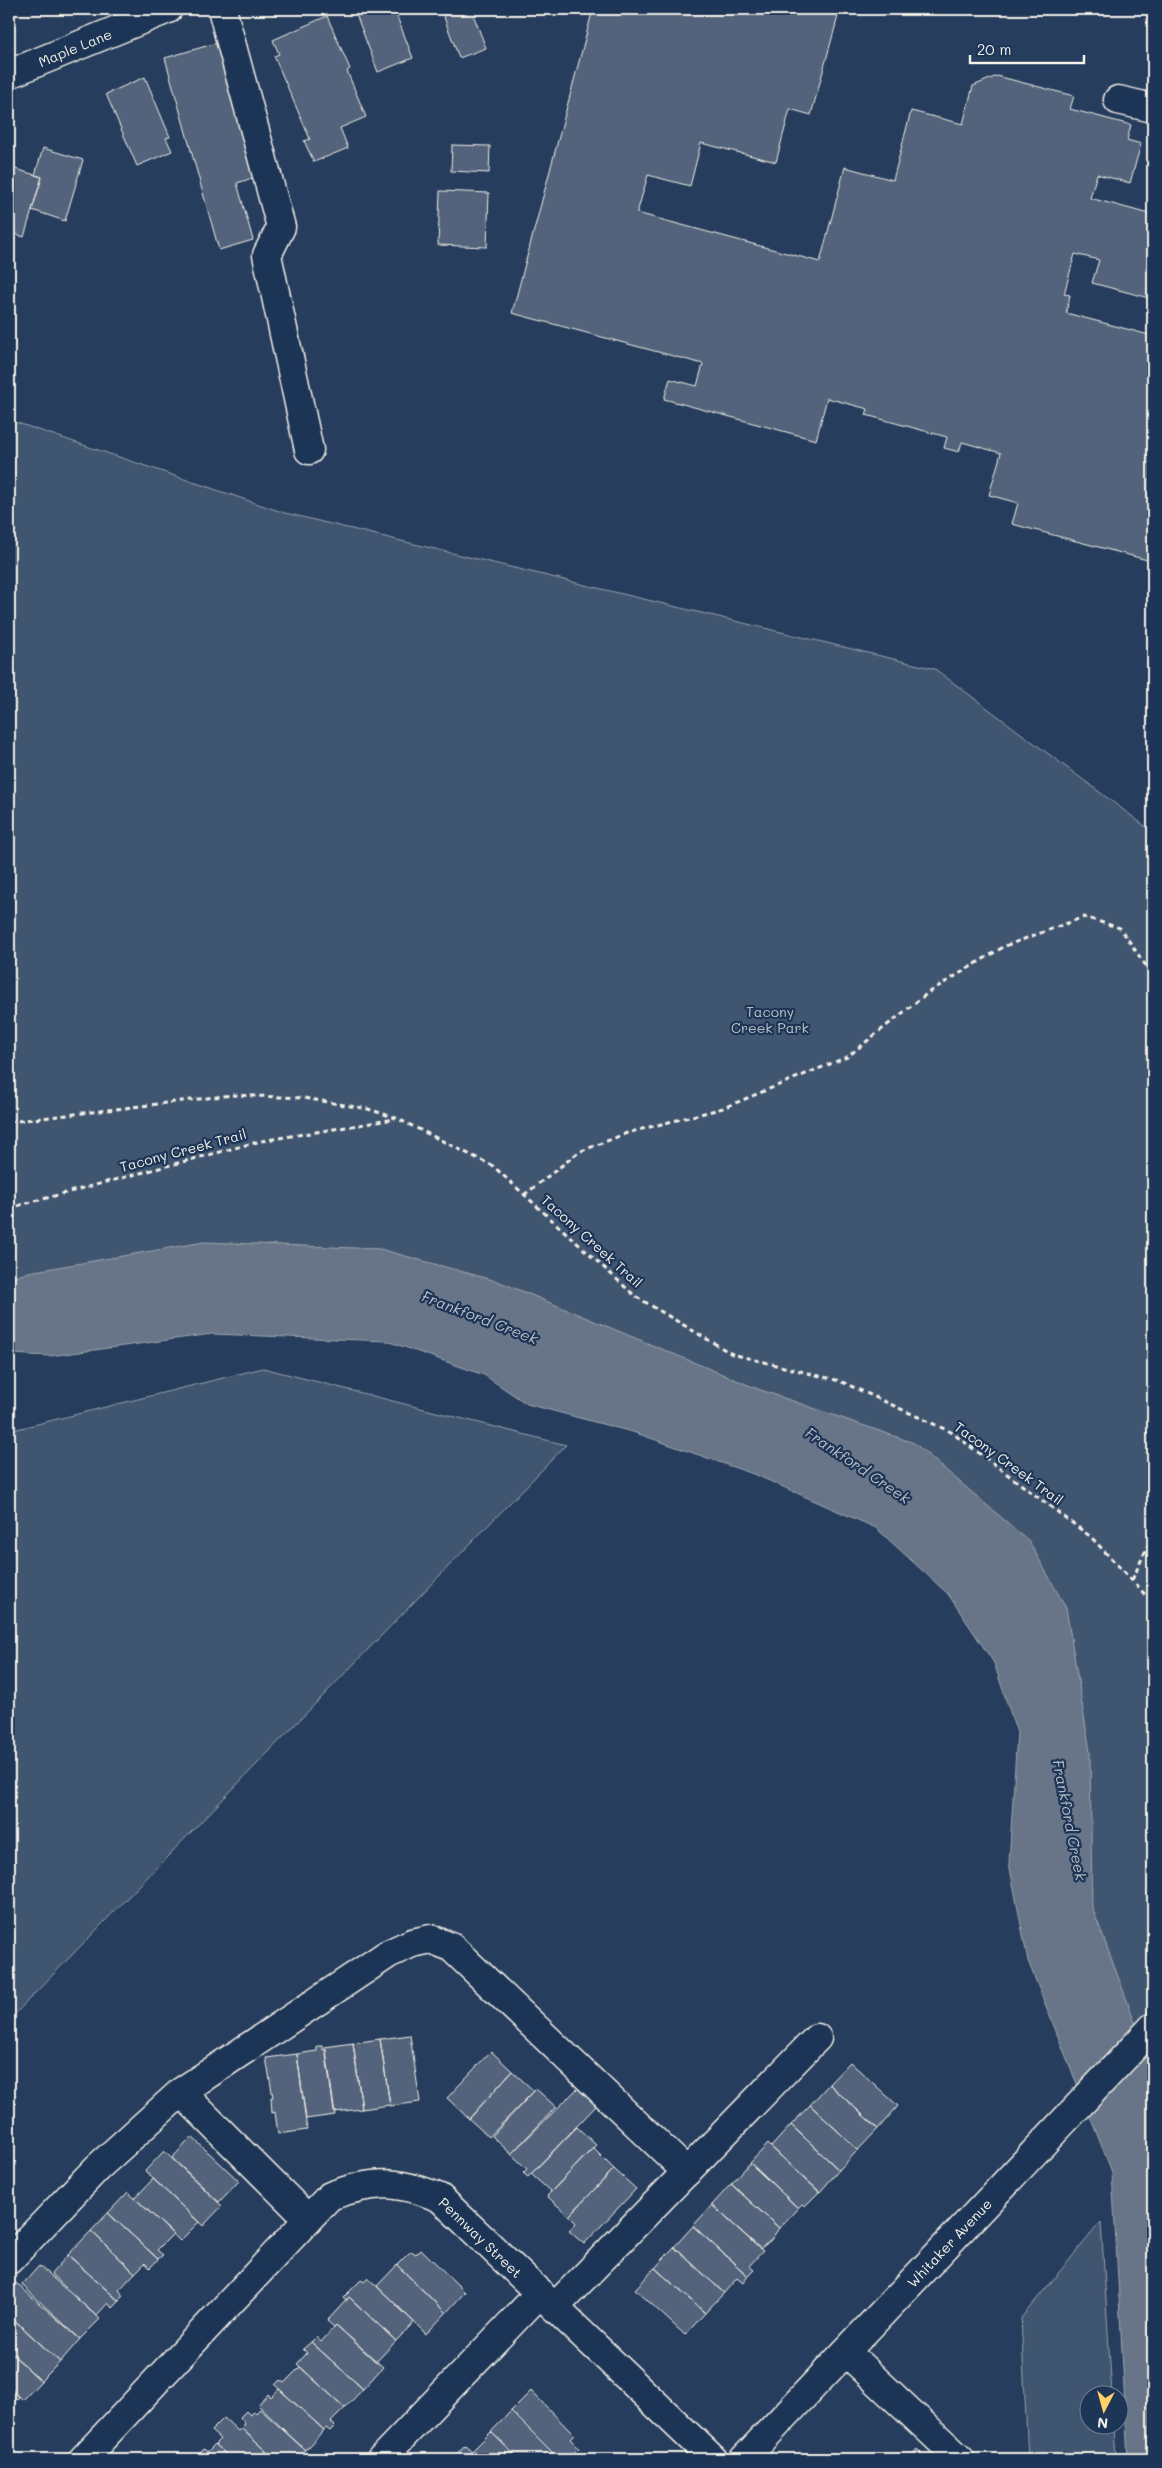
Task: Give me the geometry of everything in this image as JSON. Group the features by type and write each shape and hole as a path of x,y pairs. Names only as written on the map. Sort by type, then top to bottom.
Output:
{"street":[{"name":"Maple Lane","path":"9,74 168,9"},
{"path":"222,9 281,227 268,255 309,450"},
{"path":"1118,100 1153,108"},
{"path":"9,2260 97,2168 181,2092 388,1954 412,1943 431,1939 451,1947 687,2172"},
{"name":"Whitaker Avenue","path":"744,2459 1153,2027"},
{"path":"381,2459 548,2300 687,2172 817,2038"},
{"path":"181,2092 308,2219"},
{"name":"Pennway Street","path":"83,2459 330,2196 350,2188 380,2183 414,2187 440,2198 714,2459"},
{"path":"846,2352 960,2459"}],"path":[{"name":"Tacony Creek Trail","path":"524,1195 580,1152 627,1133 723,1108 847,1057 929,992 1005,946 1084,917 1120,928 1153,976"},
{"name":"Tacony Creek Trail","path":"9,1122 232,1095 304,1098 368,1108 396,1118 493,1166 636,1296 732,1354 840,1381 951,1432 1091,1538 1153,1603"},
{"name":"Tacony Creek Trail","path":"9,1208 261,1141 396,1118"},
{"path":"1132,1580 1153,1535"}],"green space":[{"name":"Tacony Creek Park","path":"9,420 285,513 935,669 1153,832 1153,2459 1147,2283 996,1605 886,1473 448,1298 9,1321"},
{"path":"263,1368 566,1445 9,2020 9,1431"},
{"path":"1101,2222 1111,2386 1080,2386 1080,2436 1115,2436 1116,2459 1028,2459 1021,2318"}],"water":[{"name":"Frankford Creek","path":"204,1242 380,1249 500,1282 758,1389 914,1443 1029,1541 1066,1608 1090,1752 1092,1907 1153,2070 1153,2459 1128,2459 1127,2436 1130,2436 1130,2386 1124,2386 1112,2172 1028,1961 1009,1863 1017,1733 994,1663 948,1594 876,1528 756,1475 636,1433 527,1404 484,1375 387,1341 212,1334 50,1356 9,1354 9,1279 29,1272"}],"building":[{"path":"354,9 394,9 413,58 378,72"},
{"path":"441,9 471,9 486,48 459,58"},
{"path":"593,9 840,9 811,115 790,109 776,162 701,143 690,186 648,175 637,213 820,262 845,167 893,180 911,111 963,124 973,86 997,76 1074,96 1070,109 1131,125 1127,140 1141,144 1130,183 1097,174 1090,198 1153,215 1153,299 1092,283 1099,260 1075,254 1064,294 1070,295 1066,313 1153,336 1153,554 1151,561 1012,524 1018,503 989,495 1001,453 962,442 959,452 944,448 947,437 866,415 868,409 827,398 816,440 664,399 670,379 697,386 703,364 512,313"},
{"path":"327,16 350,69 347,71 366,117 340,128 348,148 314,162 304,141 310,139 274,56 279,54 273,40"},
{"path":"220,42 259,176 237,183 253,240 219,250 165,58"},
{"path":"145,77 170,137 166,138 172,151 137,166 106,94"},
{"path":"452,145 490,146 489,173 451,171"},
{"path":"43,148 83,160 65,221 32,210 42,177 35,175"},
{"path":"9,167 42,177 24,237 9,232"},
{"path":"440,191 489,193 487,247 438,245"},
{"path":"410,2035 420,2102 390,2106 380,2039"},
{"path":"380,2039 390,2105 362,2109 353,2043"},
{"path":"353,2043 362,2109 334,2112 325,2047"},
{"path":"317,2046 323,2046 323,2050 326,2050 335,2115 306,2119 297,2054 317,2051"},
{"path":"491,2051 512,2071 469,2119 447,2098"},
{"path":"297,2054 307,2130 278,2134 275,2112 272,2113 271,2097 273,2097 266,2058"},
{"path":"850,2062 898,2106 878,2129 829,2084"},
{"path":"512,2071 534,2091 489,2137 469,2119"},
{"path":"829,2084 878,2129 858,2150 810,2105"},
{"path":"581,2085 599,2103 528,2177 523,2173 527,2169 511,2154"},
{"path":"536,2089 556,2107 511,2154 492,2136"},
{"path":"810,2105 858,2150 839,2170 791,2125"},
{"path":"791,2125 839,2170 820,2192 771,2147"},
{"path":"577,2127 596,2145 551,2192 531,2174"},
{"path":"192,2137 239,2181 219,2202 172,2158"},
{"path":"768,2144 819,2192 805,2206 802,2204 798,2208 750,2163"},
{"path":"593,2148 614,2169 569,2216 547,2196"},
{"path":"164,2151 222,2206 203,2226 145,2171"},
{"path":"750,2163 798,2208 779,2228 731,2184"},
{"path":"614,2169 636,2189 584,2244 569,2231 576,2223 569,2216"},
{"path":"153,2179 199,2222 180,2241 135,2198"},
{"path":"731,2184 779,2228 771,2240 760,2249 712,2205"},
{"path":"128,2192 173,2234 157,2250 163,2255 158,2259 108,2213"},
{"path":"712,2205 763,2251 749,2266 754,2270 748,2276 693,2226"},
{"path":"108,2213 158,2259 150,2268 145,2263 135,2273 91,2231"},
{"path":"693,2226 748,2276 743,2283 737,2278 724,2293 674,2247"},
{"path":"91,2231 135,2273 119,2290 124,2296 119,2301 68,2255"},
{"path":"674,2247 724,2293 705,2313 655,2268"},
{"path":"421,2249 465,2292 446,2313 397,2265 411,2251 416,2254"},
{"path":"68,2255 119,2301 112,2308 108,2303 96,2316 51,2274"},
{"path":"397,2265 446,2313 426,2334 377,2286"},
{"path":"39,2266 100,2319 80,2339 22,2285"},
{"path":"655,2268 705,2313 685,2335 635,2289"},
{"path":"9,2277 80,2339 60,2362 9,2315"},
{"path":"368,2278 414,2322 396,2341 349,2297 346,2301 343,2298 361,2280 364,2282"},
{"path":"349,2297 396,2341 376,2362 336,2325 334,2327 327,2321"},
{"path":"12,2318 60,2362 41,2381 9,2351 9,2322"},
{"path":"336,2325 383,2367 363,2389 311,2342 316,2337 321,2342"},
{"path":"311,2342 363,2389 345,2408 297,2364 307,2353 303,2349"},
{"path":"9,2351 41,2381 23,2400 9,2387"},
{"path":"300,2367 345,2408 331,2422 335,2426 330,2431 326,2428 324,2430 275,2385 280,2380 284,2383"},
{"path":"9,2387 19,2397 9,2407"},
{"path":"279,2389 324,2430 305,2450 258,2405 268,2394 271,2397"},
{"path":"531,2391 574,2435 570,2439 579,2448 568,2459 555,2459 556,2456 511,2411"},
{"path":"260,2409 305,2450 297,2459 274,2459 241,2428 245,2424 240,2417 246,2411 250,2415 253,2411 256,2413"},
{"path":"511,2411 556,2456 552,2459 519,2459 491,2432"},
{"path":"224,2418 238,2431 241,2428 274,2459 231,2459 215,2444 220,2439 211,2431"},
{"path":"491,2432 519,2459 480,2459 472,2451"},
{"path":"215,2444 231,2459 195,2459 204,2449 207,2452"},
{"path":"465,2445 472,2451 480,2459 452,2459"},
{"path":"917,2449 928,2459 908,2459"}]}
